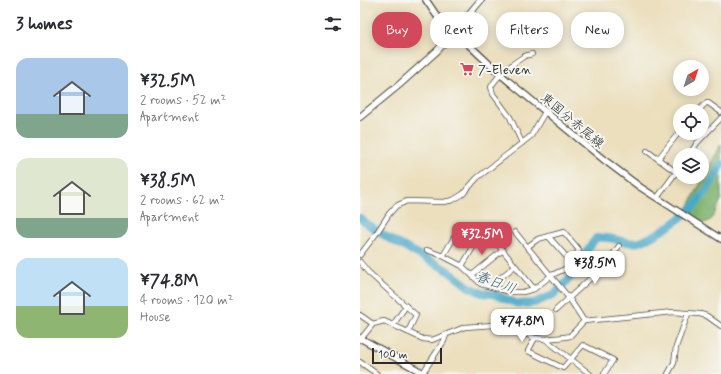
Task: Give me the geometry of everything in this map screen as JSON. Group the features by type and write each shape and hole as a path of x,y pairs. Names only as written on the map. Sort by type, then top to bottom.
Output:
{"main road":[{"path":"471,12 481,0"},
{"path":"360,117 421,66 440,48"}],"street":[{"name":"東国分赤尾線","path":"426,0 434,12"},
{"name":"東国分赤尾線","path":"471,48 501,75 603,159 640,187 721,239"},
{"path":"522,143 510,117 491,91 491,87 501,75 523,57 532,54"},
{"path":"705,104 707,102 721,112"},
{"path":"360,255 396,206 407,201 444,202 454,200 463,194 477,178 531,136 546,112"},
{"path":"694,148 721,118"},
{"path":"658,159 673,140"},
{"path":"647,151 673,170"},
{"path":"657,198 673,176"},
{"path":"443,256 462,224 496,242 534,288"},
{"path":"515,232 565,292 584,321"},
{"path":"427,250 462,266 481,284 510,292 523,292 534,288 567,268 579,250 564,232 538,239 527,247"},
{"path":"462,266 482,234"},
{"path":"548,236 571,262"},
{"path":"556,310 607,262 619,246"},
{"path":"472,275 503,250"},
{"path":"360,262 368,272 416,315 408,332"},
{"path":"490,286 515,266"},
{"path":"393,325 406,306"},
{"path":"446,335 444,342 423,374 360,339 373,324 384,321 423,339 432,340 465,327 493,325 510,328 535,338 545,339 570,336 584,321 673,312 707,316 721,326"},
{"path":"668,374 674,363 676,347 688,314"},
{"path":"360,315 373,324"},
{"path":"535,338 528,351 563,368 583,345 613,360 604,374"},
{"path":"545,339 590,374"},
{"path":"360,362 377,374"}],"green space":[{"path":"721,144 721,200 712,219 705,223 686,211 700,184 709,184 709,167"}],"waterway":[{"name":"春日川","path":"360,218 388,238 447,270 469,287 482,293 493,294 518,304 534,303 553,295 569,279 596,238 602,237 633,243 639,242 646,240 679,220 703,195 721,164"}],"place":[{"name":"7-Eleven","path":"467,69"}]}
